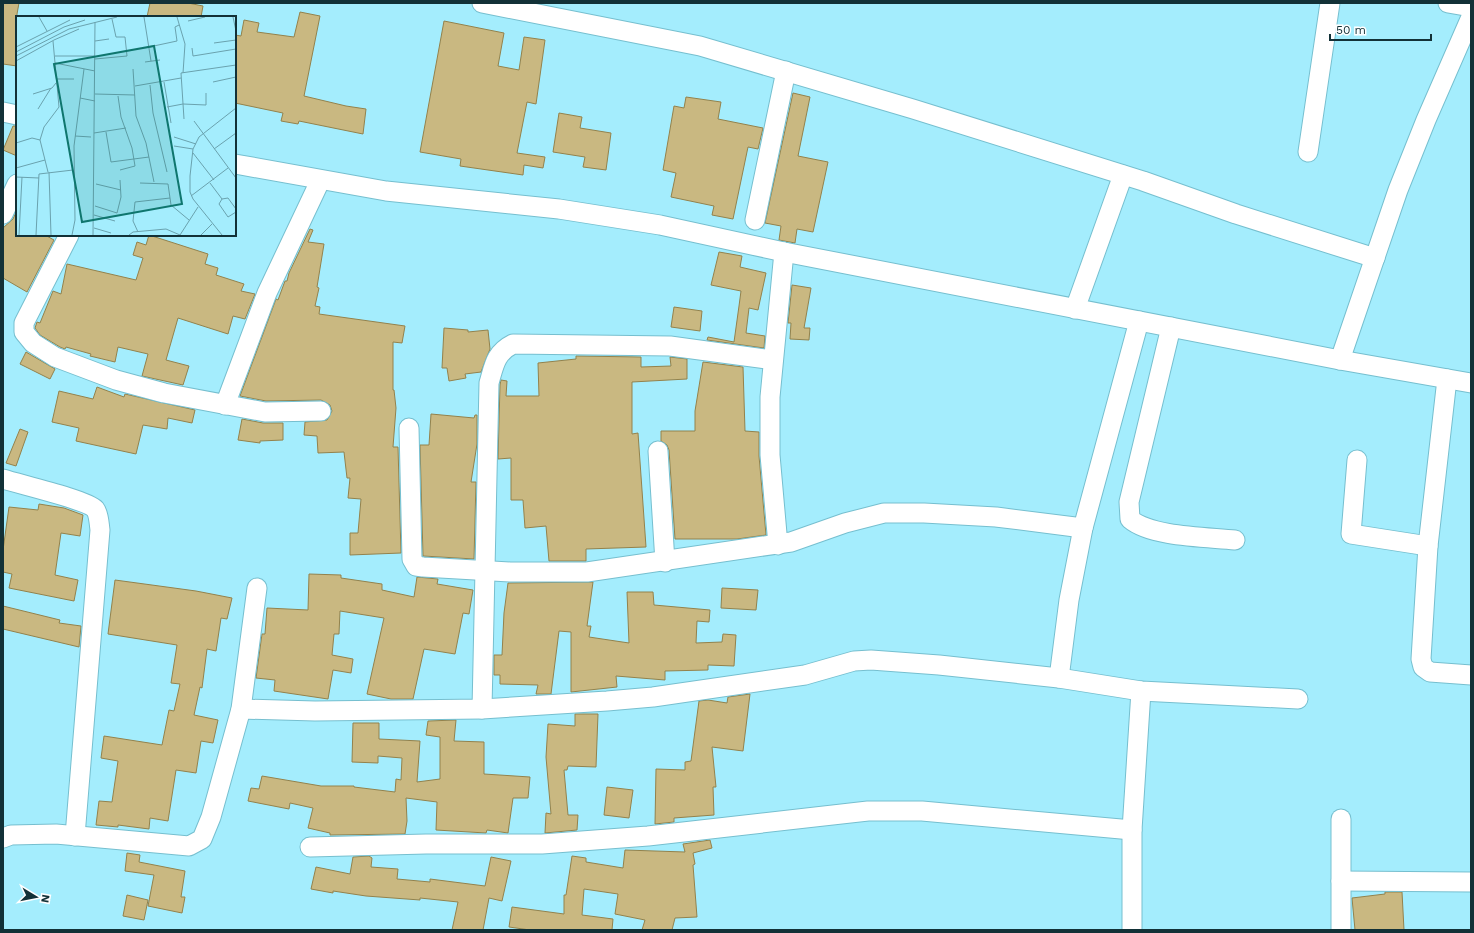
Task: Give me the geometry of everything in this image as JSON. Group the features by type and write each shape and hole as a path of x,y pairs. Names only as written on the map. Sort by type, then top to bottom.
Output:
{"street":[{"path":"482,3 700,46 1123,175 1236,214 1375,258"},
{"path":"1308,152 1330,3"},
{"path":"1448,3 1471,7"},
{"path":"1340,360 1398,190 1471,16"},
{"path":"755,220 786,71"},
{"path":"3,112 16,115"},
{"path":"236,164 320,181 386,191 567,210 660,225 784,252 1075,309 1340,360 1471,383"},
{"path":"1075,309 1123,175"},
{"path":"224,405 267,294 320,181"},
{"path":"3,214 16,186"},
{"path":"68,236 24,322 24,332 33,343 55,357 116,380 164,394 266,412 321,411"},
{"path":"778,545 770,455 770,397 784,252"},
{"path":"1059,678 1069,600 1083,528 1139,321"},
{"path":"1171,327 1129,502 1130,519 1137,525 1152,530 1235,540"},
{"path":"482,709 489,383 497,357 504,348 513,344 670,346 773,360"},
{"path":"1447,379 1428,546 1421,659 1423,667 1430,672 1471,674"},
{"path":"409,428 412,559 416,566 485,570 587,572 778,545 792,542 845,523 884,514 924,513 996,517 1083,528"},
{"path":"658,451 665,562"},
{"path":"1357,460 1351,534 1428,546"},
{"path":"3,479 81,502 94,508 99,517 100,530 75,836"},
{"path":"3,838 10,835 75,836 189,846 202,839 211,817 241,709 257,588"},
{"path":"241,709 315,711 482,709 653,697 805,675 854,661 872,660 939,665 1059,678 1141,691 1298,699"},
{"path":"1132,930 1132,830 1141,691"},
{"path":"310,847 426,844 542,844 648,836 868,810 922,811 1132,830"},
{"path":"1341,819 1341,930"},
{"path":"1342,881 1471,882"}],"building":[{"path":"3,3 19,3 16,16 16,66 3,64"},
{"path":"150,3 188,3 203,6 201,16 147,16"},
{"path":"300,12 320,16 304,96 366,109 363,134 299,121 298,124 281,121 283,113 236,103 236,35 241,36 244,20 259,23 257,32 294,37"},
{"path":"444,21 504,33 498,66 519,70 524,37 545,40 536,104 527,102 517,153 545,157 543,168 524,165 523,175 460,166 461,159 420,152"},
{"path":"793,93 810,97 798,156 828,162 813,232 797,229 795,243 779,240 781,226 765,223"},
{"path":"686,97 721,102 718,119 763,128 758,149 748,147 733,219 712,215 714,206 671,197 676,173 663,170 674,106 684,108"},
{"path":"559,113 582,117 580,128 611,133 606,170 583,167 585,157 553,152"},
{"path":"13,126 16,126 16,156 3,150"},
{"path":"16,212 16,236 47,236 54,240 27,292 3,278 3,228 13,219"},
{"path":"310,229 313,230 308,242 324,244 317,287 319,288 315,306 320,307 319,314 405,326 402,343 393,342 393,390 396,408 393,447 398,447 401,553 350,555 350,533 358,533 361,499 348,498 350,478 347,478 344,452 318,453 317,436 304,435 305,422 327,420 332,411 330,405 321,400 266,401 240,396 276,299 278,300 285,281 287,281 289,273"},
{"path":"149,236 152,236 208,254 205,264 218,268 216,275 244,284 241,291 255,294 245,319 233,316 228,334 178,318 166,360 189,366 183,385 142,376 148,354 118,347 115,362 90,356 91,354 66,347 65,349 60,347 40,335 35,328 37,322 40,323 53,291 61,294 67,264 136,280 143,258 133,255 137,242 146,245"},
{"path":"719,252 742,256 740,267 766,273 758,310 749,308 746,333 765,336 764,348 707,340 708,337 734,342 739,306 741,291 711,285"},
{"path":"792,285 811,288 804,328 810,328 809,340 790,339 791,323 788,323"},
{"path":"674,307 702,311 700,331 671,327"},
{"path":"444,328 468,330 468,332 488,330 490,349 481,372 465,374 466,378 449,381 447,368 442,368"},
{"path":"26,352 55,369 50,379 20,364"},
{"path":"576,356 641,357 641,367 671,366 670,357 687,359 687,379 632,382 632,434 638,433 646,547 586,549 586,561 549,561 546,526 525,528 523,500 511,500 511,458 498,459 500,385 501,380 507,381 506,396 539,396 538,363 576,359"},
{"path":"703,362 743,367 745,431 759,432 759,456 766,535 737,539 675,539 669,450 667,445 661,441 661,431 695,431 695,411"},
{"path":"97,387 124,397 125,394 195,410 192,423 168,418 167,429 143,425 136,454 76,441 79,428 52,422 59,391 93,399"},
{"path":"431,414 474,418 475,415 477,415 477,444 471,482 476,482 474,559 423,556 420,445 429,445"},
{"path":"242,419 263,423 283,423 283,440 260,441 260,443 238,440"},
{"path":"20,429 28,432 16,466 6,463"},
{"path":"39,504 64,508 83,515 80,536 61,533 55,575 78,580 74,601 9,588 12,574 3,572 3,550 9,507 38,510"},
{"path":"309,574 341,575 341,578 382,584 382,590 414,597 417,577 438,579 437,584 473,590 469,614 463,613 455,654 424,649 413,699 391,699 367,694 384,618 340,611 339,634 334,634 332,655 353,659 351,673 333,670 328,699 274,691 275,680 256,678 262,634 265,634 267,608 308,610"},
{"path":"115,580 196,591 232,598 227,619 221,618 216,651 207,649 202,688 200,687 194,715 218,720 213,743 201,741 196,773 176,770 168,821 150,818 149,829 118,825 118,827 96,825 99,801 112,802 118,761 101,758 104,736 162,745 169,710 174,711 180,684 171,683 177,645 108,634"},
{"path":"593,582 587,626 591,626 589,637 629,643 627,592 653,592 654,605 710,610 709,622 697,621 696,643 722,642 723,634 736,635 734,666 708,665 708,670 665,671 665,680 616,676 617,687 571,692 571,632 559,631 551,694 536,694 538,685 500,684 500,675 494,675 494,655 502,655 504,613 508,583"},
{"path":"722,588 758,590 756,610 721,608"},
{"path":"3,606 60,620 59,623 81,626 79,647 3,629"},
{"path":"750,694 743,751 712,747 716,787 713,787 714,815 674,818 674,822 655,824 656,769 685,770 685,762 691,761 699,701 708,700 727,703 728,697"},
{"path":"575,714 598,714 596,767 568,766 567,770 564,770 568,815 578,815 577,830 545,833 546,813 551,814 546,757 548,724 575,726"},
{"path":"456,720 454,741 484,742 484,774 530,777 528,798 513,798 508,833 487,830 486,833 436,830 437,802 406,798 407,821 405,834 330,835 330,833 308,828 313,808 290,803 289,809 248,801 251,788 259,789 262,776 321,786 354,786 395,792 396,779 401,780 402,758 378,756 378,763 352,762 353,723 379,723 379,739 420,741 417,782 440,779 440,737 426,735 428,721"},
{"path":"607,787 633,790 629,818 604,815"},
{"path":"710,840 712,848 693,853 695,864 693,865 697,917 675,918 672,930 642,930 645,920 615,914 618,894 584,889 582,915 613,919 612,930 530,930 509,927 512,907 564,914 564,895 566,895 572,856 586,858 586,862 623,868 625,850 685,852 683,844"},
{"path":"127,853 140,855 139,862 185,871 181,897 185,897 182,913 148,906 154,875 125,871"},
{"path":"369,856 372,858 371,867 398,869 397,879 430,882 430,879 485,886 491,857 511,861 502,901 489,898 483,930 452,930 458,902 420,898 420,900 366,896 311,889 316,867 350,874 353,857"},
{"path":"1385,892 1402,892 1404,930 1355,930 1352,898 1385,894"},
{"path":"127,895 148,900 144,920 123,916"}]}
